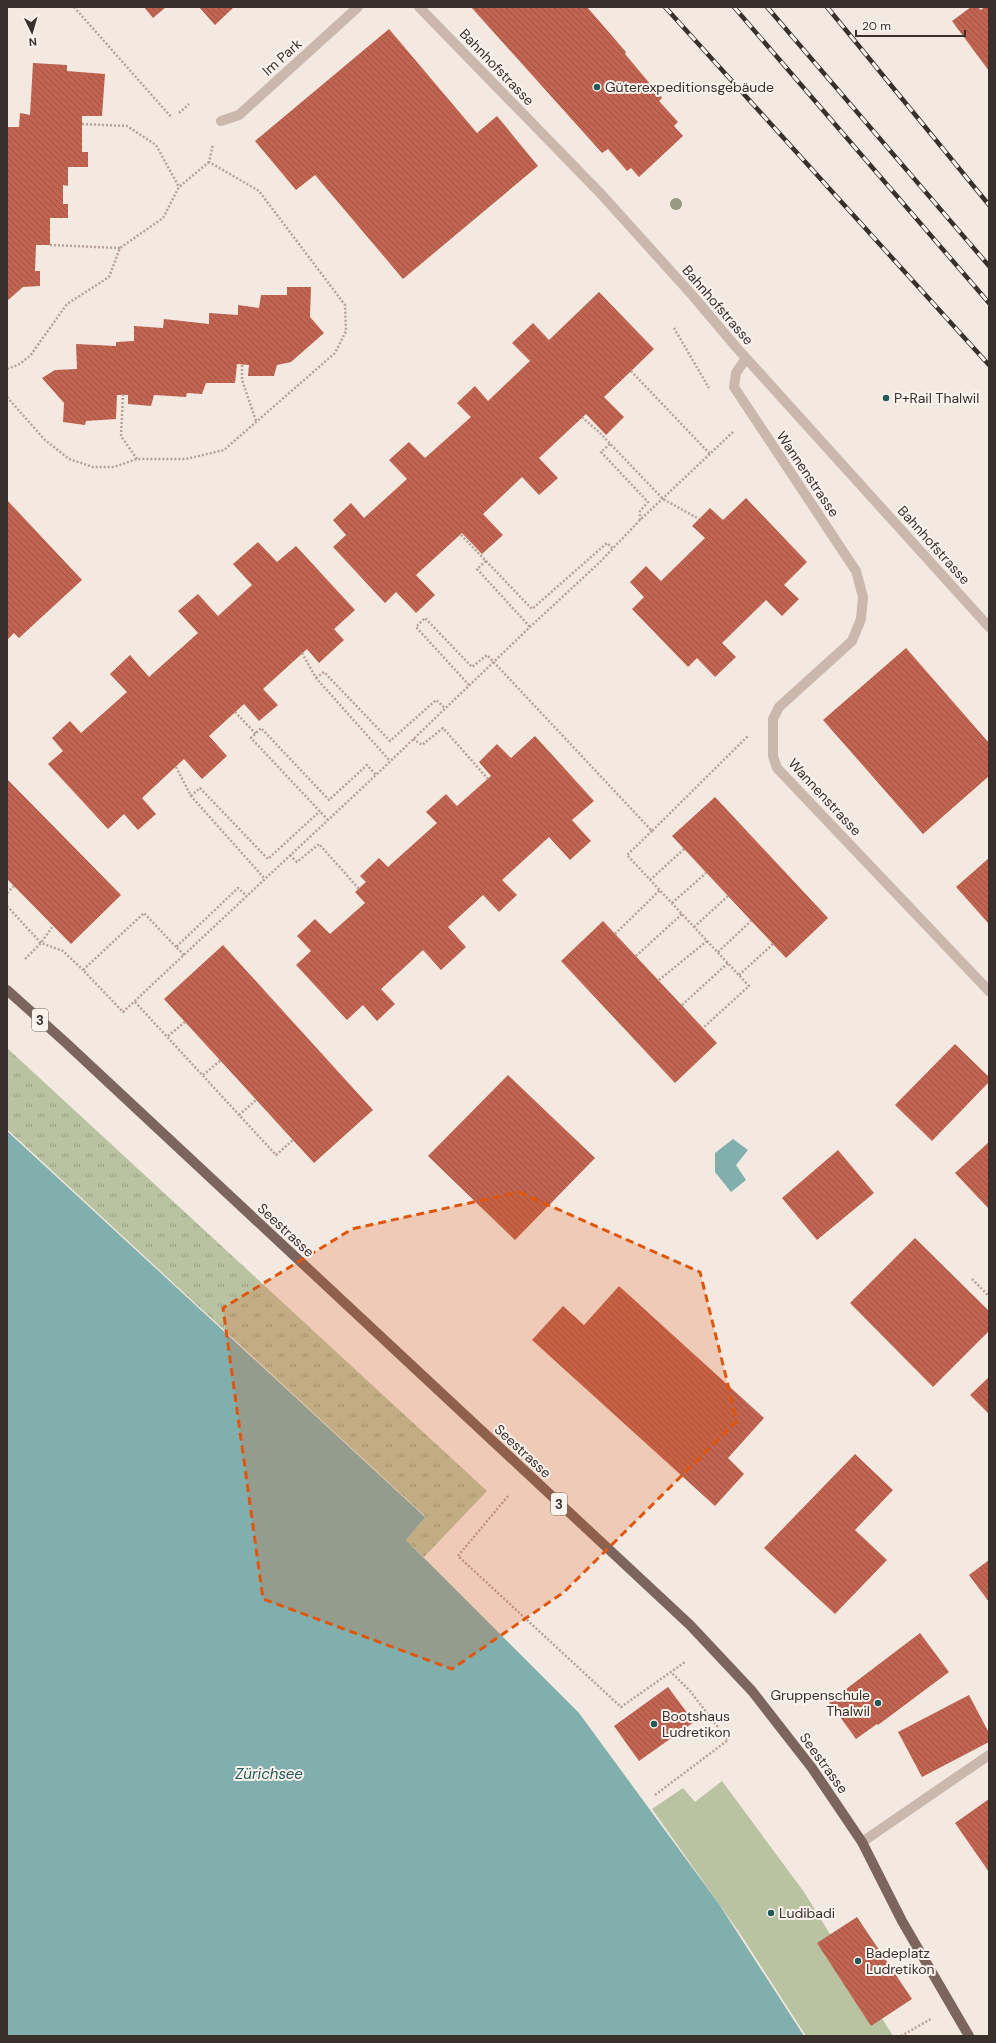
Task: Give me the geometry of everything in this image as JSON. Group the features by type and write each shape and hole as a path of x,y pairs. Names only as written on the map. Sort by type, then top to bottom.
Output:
{"main road":[{"name":"Seestrasse","path":"7,990 64,1041 690,1625 756,1697 812,1768 862,1842 902,1920 969,2036"}],"street":[{"name":"Im Park","path":"221,121 239,115 358,7"},
{"name":"Bahnhofstrasse","path":"419,7 602,195 746,358 989,627"},
{"name":"Wannenstrasse","path":"746,358 736,373 734,387 856,571 863,597 861,619 852,642 780,707 773,719 773,756 777,768 989,991"},
{"path":"862,1842 989,1755"}],"path":[{"path":"74,7 172,118"},
{"path":"179,113 189,104"},
{"path":"7,369 18,365 30,356 67,304 110,277 120,248 163,218 179,187 209,162 212,146 221,121"},
{"path":"82,124 127,126 156,145 179,187"},
{"path":"7,397 45,440 69,459 93,467 114,467 137,459 186,459 224,450 335,353 346,331 345,305 259,191 209,162"},
{"path":"50,245 120,248"},
{"path":"674,328 710,390"},
{"path":"242,364 242,380 256,421"},
{"path":"631,371 710,454"},
{"path":"123,394 121,436 137,459"},
{"path":"582,417 599,432 663,499 699,519"},
{"path":"7,906 41,942 63,951 123,1012 414,739 734,431"},
{"path":"610,444 601,452 648,502 640,511 640,520"},
{"path":"461,535 532,609 606,543 613,549"},
{"path":"486,561 478,569 530,627"},
{"path":"469,685 416,627 425,618 472,668 487,655 652,831"},
{"path":"302,653 316,678 390,761"},
{"path":"316,678 324,672 390,741 436,700 445,708"},
{"path":"703,1028 749,986 627,855 737,746 780,707"},
{"path":"235,712 256,734"},
{"path":"328,820 252,738 261,728 329,800 367,765 376,775"},
{"path":"414,739 422,745 443,728 488,779"},
{"path":"176,767 191,796 265,879"},
{"path":"191,796 200,788 268,859 320,811"},
{"path":"290,855 297,862 319,844 359,889"},
{"path":"650,880 684,849"},
{"path":"672,903 706,873"},
{"path":"7,893 14,886"},
{"path":"176,947 238,888 247,896"},
{"path":"615,934 660,890"},
{"path":"694,927 728,896"},
{"path":"83,970 144,913 184,955"},
{"path":"636,956 682,914"},
{"path":"718,952 751,921"},
{"path":"25,959 41,942 53,926"},
{"path":"659,980 707,941"},
{"path":"739,975 773,944"},
{"path":"682,1005 728,963"},
{"path":"134,1002 168,1036 276,1155 293,1140"},
{"path":"168,1036 185,1022"},
{"path":"203,1075 220,1061"},
{"path":"239,1115 256,1100"},
{"path":"972,1279 989,1296"},
{"path":"508,1496 458,1556 621,1707 685,1662"},
{"path":"655,1795 728,1740 690,1691 671,1672"},
{"path":"901,2036 931,2019"}],"highlighted area":[{"path":"519,1192 700,1272 737,1421 564,1592 452,1669 263,1599 223,1308 352,1229"}],"green space":[{"path":"7,1048 487,1491 424,1557 406,1540 425,1516 7,1129"},
{"name":"Ludibadi","path":"722,1781 804,1892 893,2036 806,2036 741,1935 652,1809 683,1788 695,1802"}],"water":[{"name":"Zürichsee","path":"7,1131 425,1517 406,1540 579,1713 719,1904 804,2036 7,2036"},
{"path":"733,1139 748,1150 736,1165 746,1180 731,1192 715,1172 715,1153"}],"building":[{"path":"144,7 166,7 153,18"},
{"path":"199,7 234,7 215,25"},
{"name":"Güterexpeditionsgebäude","path":"471,7 587,7 626,52 625,54 662,98 659,101 678,122 674,126 683,136 639,177 631,168 627,171 608,149 602,153"},
{"path":"971,7 978,7 981,10 984,7 989,7 989,71 952,21"},
{"path":"389,29 477,133 497,116 538,166 403,279 315,175 296,190 255,141"},
{"path":"33,63 67,65 67,71 105,74 102,116 82,116 82,152 88,152 88,167 68,167 68,186 63,185 63,204 68,204 68,218 50,218 50,245 36,245 35,271 40,271 40,286 23,287 7,301 7,127 19,127 20,113 30,115"},
{"path":"287,287 311,287 310,317 324,333 291,362 277,365 274,376 248,376 249,365 237,364 235,383 206,383 202,394 187,393 186,397 154,395 151,406 128,404 128,395 117,395 116,419 86,421 85,425 63,422 64,403 42,378 55,370 77,369 76,344 116,346 116,342 134,341 134,326 163,328 164,319 209,324 209,313 238,315 238,305 259,308 261,295 287,295"},
{"path":"599,292 654,349 604,397 624,417 606,435 586,414 539,458 558,478 539,495 522,477 483,514 503,535 482,554 462,533 416,575 435,595 416,613 396,592 385,603 333,547 346,535 333,520 351,503 364,518 407,479 389,460 409,442 425,458 471,417 457,403 475,386 488,401 530,361 512,343 533,323 549,340"},
{"path":"746,498 807,562 784,585 799,599 782,616 766,600 722,643 736,657 715,677 697,658 688,667 632,609 644,597 630,582 646,566 661,581 705,538 692,526 710,508 723,520"},
{"path":"7,500 82,580 19,638 14,633 7,640"},
{"path":"258,542 277,562 296,546 355,610 334,629 344,640 319,663 307,649 263,689 278,705 259,721 244,704 209,736 227,756 202,779 184,759 142,798 156,814 138,830 124,814 108,829 48,764 63,751 52,738 70,721 81,733 127,692 110,674 130,655 149,677 198,633 178,611 198,594 218,616 252,585 233,564"},
{"path":"906,648 989,743 989,776 923,834 823,720"},
{"path":"535,736 594,801 572,820 591,841 570,860 549,837 502,880 517,895 499,912 483,895 448,927 466,947 441,970 423,950 381,989 395,1004 377,1021 363,1005 347,1020 296,965 311,951 297,936 315,919 330,934 365,903 355,892 366,882 360,876 379,858 388,867 437,823 426,812 446,794 457,806 491,776 479,762 497,744 511,758"},
{"path":"7,779 121,895 71,944 7,879"},
{"path":"715,797 828,918 786,958 672,836"},
{"path":"989,858 989,924 956,887"},
{"path":"603,921 717,1043 675,1083 561,961"},
{"path":"223,945 373,1110 314,1163 164,999"},
{"path":"955,1044 989,1077 989,1082 932,1141 895,1105"},
{"path":"508,1075 595,1158 515,1240 428,1156"},
{"path":"989,1142 989,1207 988,1208 955,1173"},
{"path":"838,1150 874,1193 817,1240 782,1198"},
{"path":"915,1238 989,1311 989,1331 933,1387 850,1303"},
{"path":"619,1286 764,1418 728,1458 744,1474 715,1506 532,1340 563,1306 584,1325"},
{"path":"989,1377 989,1414 970,1395"},
{"path":"855,1454 893,1490 855,1530 887,1560 835,1614 764,1548"},
{"path":"989,1560 989,1602 969,1575"},
{"path":"920,1633 949,1672 878,1725 877,1724 856,1739 829,1702"},
{"name":"Bootshaus Ludretikon","path":"668,1687 694,1722 639,1761 614,1726"},
{"path":"969,1695 989,1733 989,1742 922,1777 898,1732"},
{"path":"989,1799 989,1872 955,1823"},
{"path":"857,1917 912,1999 871,2026 817,1943"}],"railway":[{"path":"665,7 989,365"},
{"path":"734,7 989,303"},
{"path":"767,7 989,266"},
{"path":"827,7 989,205"}],"place":[{"name":"Güterexpeditionsgebäude","path":"597,87"},
{"name":"P+Rail Thalwil","path":"886,398"},
{"name":"Gruppenschule Thalwil","path":"878,1703"},
{"name":"Bootshaus Ludretikon","path":"654,1724"},
{"name":"Ludibadi","path":"771,1913"},
{"name":"Badeplatz Ludretikon","path":"858,1961"}]}
